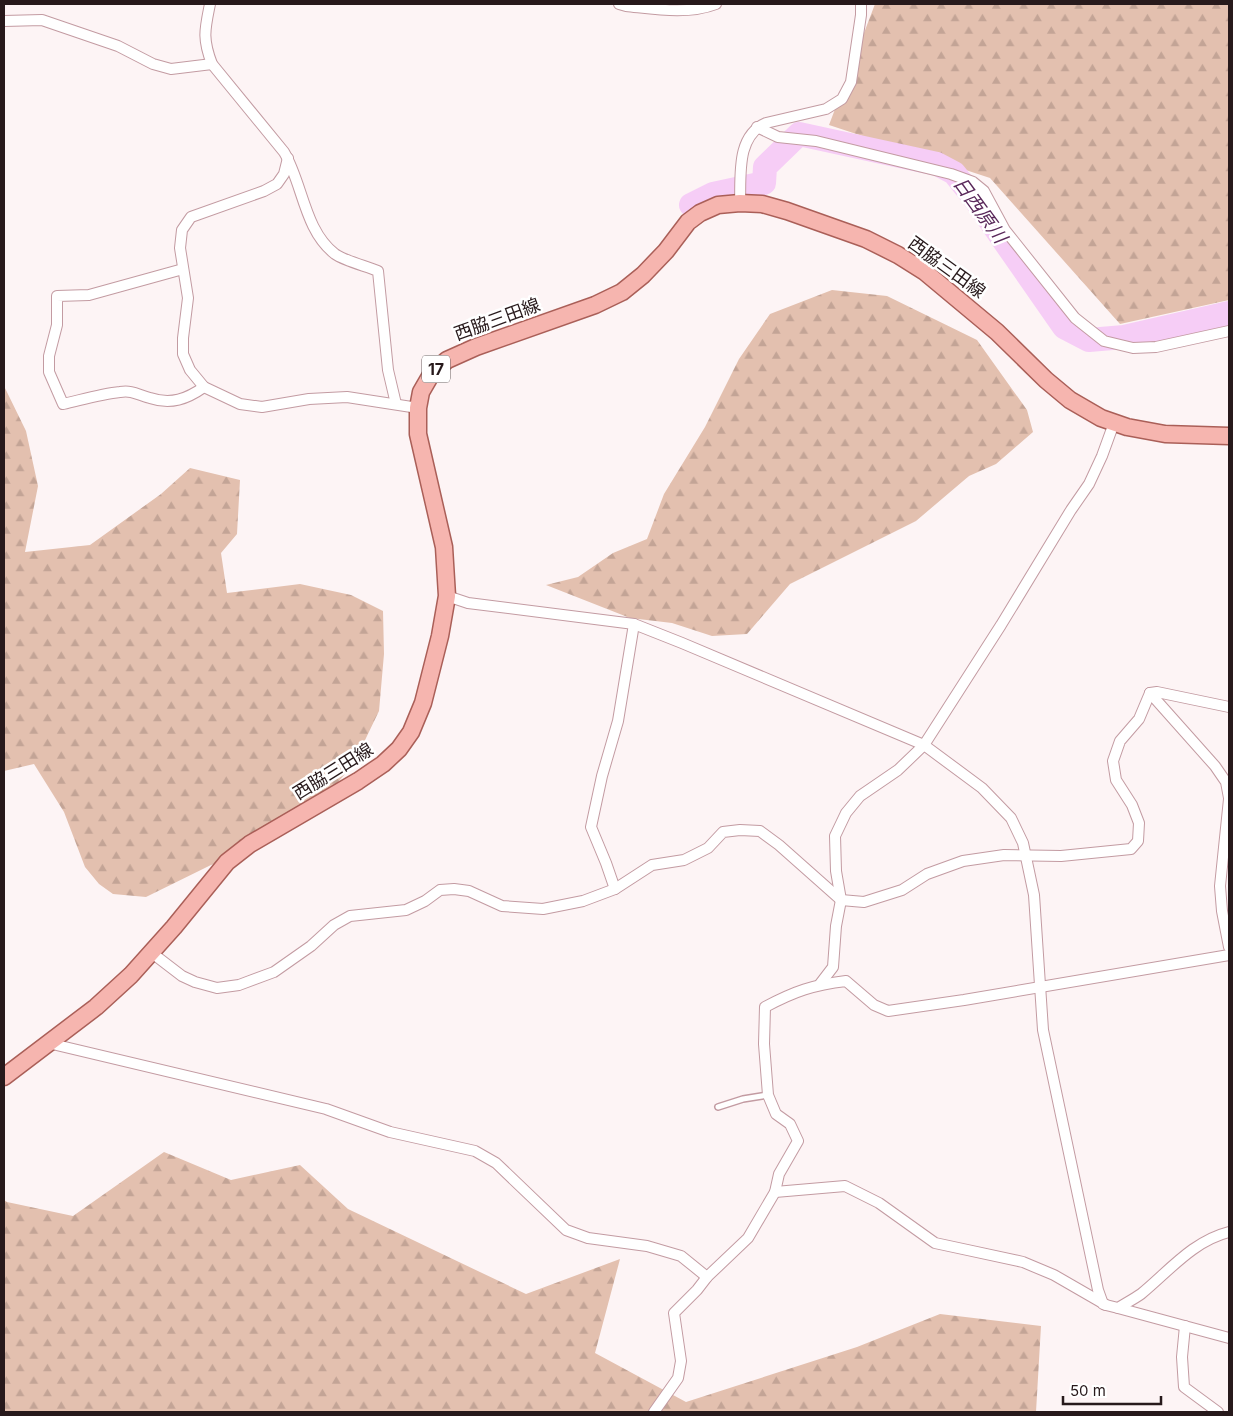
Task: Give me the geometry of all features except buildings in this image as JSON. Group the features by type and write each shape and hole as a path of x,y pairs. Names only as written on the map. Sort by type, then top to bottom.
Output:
{"main road":[{"name":"西脇三田線","path":"4,1077 96,1007 131,975 152,953 227,862 250,844 358,781 383,764 399,749 411,732 423,703 440,636 447,596 444,546 418,434 418,408 421,392 432,374 447,360 476,346 595,305 622,292 643,275 688,222 700,213 718,205 740,202 762,204 788,211 866,239 898,255 925,272 975,312 1046,380 1070,400 1101,418 1127,427 1166,434 1229,436"}],"street":[{"path":"210,4 205,30 205,47 212,64 288,158 317,235 336,254 378,271 388,370 396,404"},
{"path":"618,4 676,11 708,7 716,4"},
{"path":"740,202 742,151 757,127 766,123 826,109 842,99 851,82 861,4"},
{"path":"4,21 42,20 118,46 153,64 171,69 212,64"},
{"path":"757,127 778,137 816,141 951,174 973,182 984,192 1005,230 1075,318 1104,341 1133,348 1156,346 1229,331"},
{"path":"288,158 284,174 278,184 257,194 191,217 182,230 180,248 188,298 183,354 190,370 204,388 240,404 262,408 309,399 346,397 418,408"},
{"path":"183,269 89,295 58,296 57,325 49,356 49,372 63,404 120,392 136,392 149,398 175,401 190,397 204,388"},
{"path":"820,984 833,967 836,926 841,900 836,871 835,836 846,813 860,796 898,770 924,745 1089,484 1114,423"},
{"path":"447,596 468,602 634,624 924,745 982,788 1011,818 1023,844 1034,895 1042,1030 1098,1290 1106,1305"},
{"path":"615,889 591,827 602,776 618,721 634,624"},
{"path":"1150,693 1157,692 1229,707"},
{"path":"152,953 182,976 195,982 217,988 239,985 274,972 311,946 334,925 350,916 406,910 425,901 440,890 454,889 469,891 502,906 543,910 583,901 615,889 652,865 684,860 708,848 723,832 740,830 760,831 841,900 864,902 902,890 927,874 964,862 1004,855 1061,856 1131,849 1138,841 1139,822 1132,805 1116,780 1113,761 1120,741 1139,719 1150,693"},
{"path":"1150,693 1215,766 1226,782 1229,799 1220,886 1222,911 1229,947"},
{"path":"654,1412 678,1378 681,1361 674,1313 698,1290 707,1277 748,1238 775,1192 779,1174 798,1141 790,1124 776,1114 768,1095 764,1044 765,1007 792,992 820,984 846,981 874,1005 888,1011 1229,955"},
{"path":"48,1043 326,1110 390,1132 474,1151 496,1163 566,1230 588,1238 647,1246 681,1256 707,1277"},
{"path":"775,1192 845,1186 879,1203 935,1243 1023,1262 1054,1275 1106,1305 1229,1338"},
{"path":"1118,1308 1141,1294 1201,1244 1219,1234 1229,1232"},
{"path":"1185,1326 1182,1357 1184,1388 1218,1412"}],"lane":[{"path":"718,1107 743,1099 768,1095"}],"green space":[{"path":"875,4 1229,4 1229,300 1120,324 990,178 829,125"},
{"path":"832,290 887,296 977,340 1027,410 1033,432 996,464 969,476 916,521 790,584 747,634 712,636 672,623 630,618 546,585 578,577 613,553 647,539 664,494 705,427 739,359 770,314"},
{"path":"4,386 26,431 38,486 25,552 90,545 161,494 190,468 240,480 237,534 221,553 227,593 300,584 351,595 383,611 384,654 379,711 354,763 325,798 235,856 211,865 146,897 113,894 99,884 85,867 64,812 34,764 4,771"},
{"path":"164,1152 231,1180 300,1165 348,1209 526,1294 620,1259 595,1353 686,1402 857,1347 940,1314 1041,1326 1036,1412 4,1412 4,1200 73,1216"}],"waterway":[{"name":"日西原川","path":"691,205 713,194 764,183 765,167 799,134 937,164 954,173 975,199 1064,327 1089,340 1124,337 1229,313"}]}
